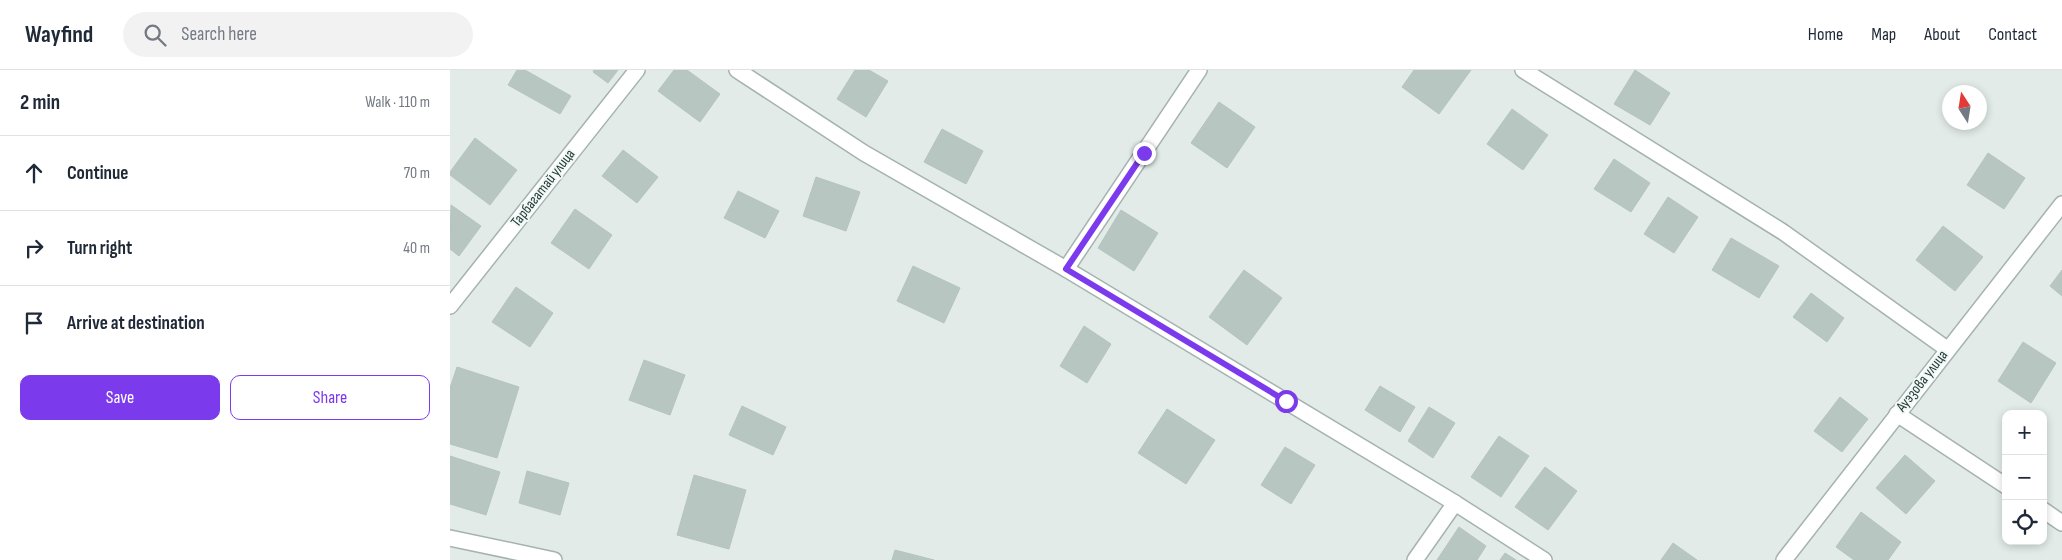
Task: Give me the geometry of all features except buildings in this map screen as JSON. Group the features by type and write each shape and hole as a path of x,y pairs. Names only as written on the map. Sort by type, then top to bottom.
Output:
{"street":[{"name":"Тарбагатай улица","path":"450,306 637,70"},
{"path":"737,70 864,153 1066,269 1455,503 1544,560"},
{"path":"1066,269 1199,70"},
{"path":"1523,70 1783,232 1947,349"},
{"name":"Ауэзова улица","path":"1784,560 2062,204"},
{"path":"1897,414 2002,483"},
{"path":"1415,560 1455,503"},
{"path":"2047,513 2062,523"},
{"path":"450,538 554,560"}],"route":[{"path":"1144,153 1066,269 1286,401"}]}
